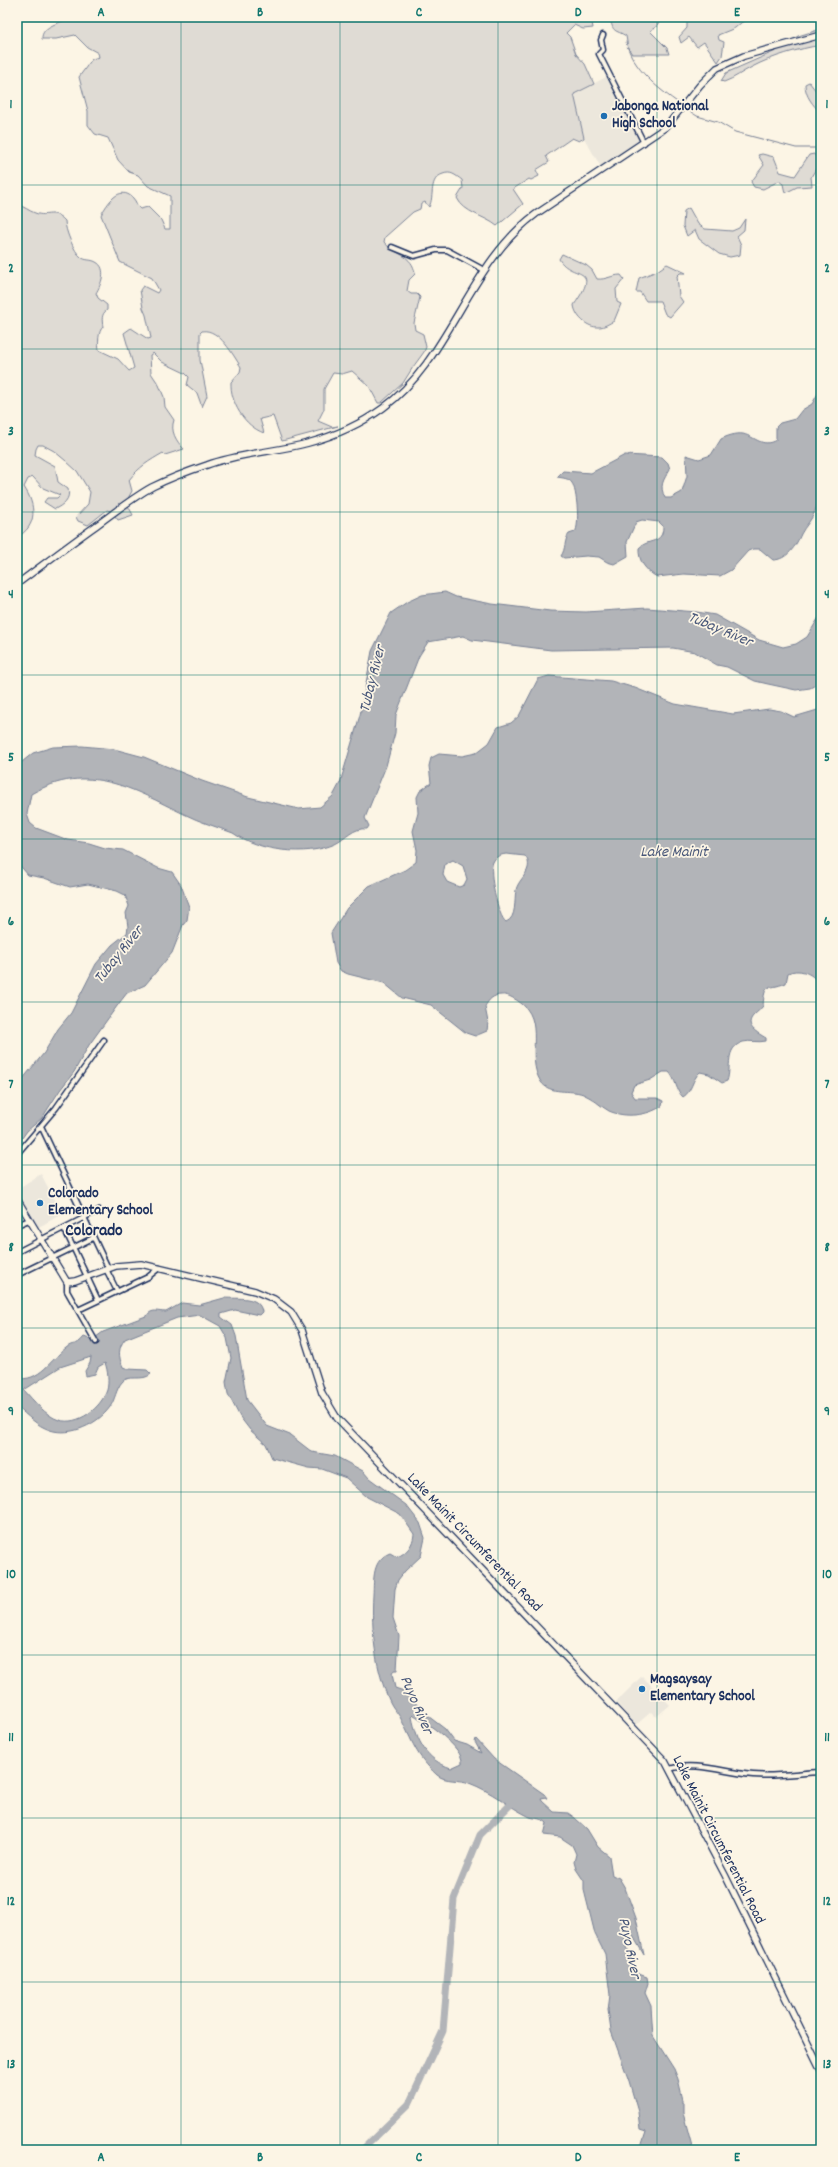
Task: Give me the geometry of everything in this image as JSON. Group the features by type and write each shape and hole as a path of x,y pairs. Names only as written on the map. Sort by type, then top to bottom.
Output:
{"main road":[{"path":"17,584 129,501 161,483 209,464 307,443 367,419 401,394 418,374 484,270 515,230 526,221 644,143 672,122 700,85 717,68 740,58 821,35"},
{"path":"17,1199 40,1240 67,1282"},
{"name":"Lake Mainit Circumferential Road","path":"67,1282 76,1281 107,1268 131,1264 159,1268 255,1291 274,1299 286,1308 296,1319 304,1333 322,1393 337,1418 661,1756 670,1769 821,2070"}],"street":[{"path":"603,35 601,40 603,50 599,54 644,143"},
{"path":"392,247 414,256 436,250 447,250 484,270"},
{"path":"17,1154 41,1126 104,1040"},
{"path":"41,1126 117,1291"},
{"path":"17,1252 99,1210"},
{"path":"17,1226 29,1220"},
{"path":"64,1228 98,1300"},
{"path":"17,1275 93,1238"},
{"path":"78,1310 148,1277 159,1268"},
{"path":"67,1282 67,1291 96,1342"},
{"path":"670,1769 687,1765 731,1773 779,1776 821,1772"}],"shaded area":[{"path":"72,17 591,17 593,28 583,29 574,25 566,33 570,37 576,54 585,64 594,84 574,94 584,138 579,141 572,138 546,156 549,162 536,170 539,176 531,180 529,179 513,189 523,204 497,226 470,211 460,203 457,198 463,188 462,180 453,174 446,173 438,176 435,180 429,207 425,202 421,204 420,209 413,212 385,237 384,242 411,262 414,267 415,274 409,280 407,291 411,294 417,294 420,297 414,323 415,330 423,334 426,347 403,383 381,403 378,403 369,386 352,371 342,374 333,373 324,389 324,409 318,421 332,427 338,426 282,441 273,416 260,419 264,433 250,425 245,419 236,405 231,390 231,382 240,372 241,367 220,338 208,331 202,331 200,333 200,360 207,396 202,407 197,393 187,385 189,377 185,373 162,362 153,353 150,355 151,373 159,385 164,397 165,407 174,420 174,436 184,449 165,455 163,453 144,465 129,480 132,491 126,502 133,515 118,520 111,511 107,510 88,525 78,521 76,517 88,504 90,492 77,471 66,461 54,451 43,445 38,445 35,455 55,466 58,482 68,489 69,493 63,504 55,509 44,502 47,498 57,498 60,495 43,488 33,477 28,479 24,487 33,508 32,521 29,527 17,537 17,205 35,213 43,215 54,214 61,217 65,221 70,240 78,254 86,260 94,261 100,265 103,272 100,286 96,293 98,298 107,305 107,310 102,317 103,327 99,334 99,350 118,359 129,371 134,368 124,333 131,328 148,339 151,338 140,290 143,286 157,293 159,290 152,278 120,262 101,215 114,197 118,194 128,194 133,198 140,209 148,207 161,220 165,229 170,229 170,196 148,186 138,175 129,172 118,160 108,138 95,134 88,125 88,111 79,77 92,59 99,57 98,53 87,47 75,35 56,39 42,39 45,30 48,27"},
{"path":"610,17 661,17 657,26 650,31 667,48 669,54 632,54 628,48 626,36 613,29"},
{"path":"687,17 759,17 742,22 735,28 718,35 719,40 724,42 722,56 718,62 704,42 697,47 689,37 681,43 679,37 687,28"},
{"path":"821,29 821,45 777,56 760,63 724,82 721,81 726,73 778,50 798,36"},
{"name":"Jabonga National High School","path":"608,76 641,141 601,167 584,138 574,94"},
{"path":"809,82 817,92 821,93 821,113 812,103 806,92 805,84"},
{"path":"762,154 774,157 780,172 795,176 809,155 814,154 820,162 811,177 812,186 797,187 785,193 783,184 779,181 763,189 754,187 751,182 764,165 758,155"},
{"path":"689,208 698,224 705,229 732,231 739,228 745,219 744,230 737,236 741,245 740,255 730,257 719,254 699,239 695,230 687,236 683,226 684,211"},
{"path":"562,254 586,265 592,270 597,279 621,275 624,279 616,289 617,302 621,304 614,321 603,326 595,327 590,326 579,317 574,305 586,283 585,278 582,274 564,265 559,259"},
{"path":"667,264 686,273 680,273 677,276 679,296 683,302 670,317 665,314 660,301 646,301 640,292 636,292 639,278 657,271"},
{"name":"Colorado Elementary School","path":"41,1174 62,1214 37,1228 17,1193 17,1189"},
{"name":"Magsaysay Elementary School","path":"642,1676 670,1705 656,1717 651,1712 636,1725 616,1702"}],"water":[{"path":"821,388 822,468 819,498 814,514 790,552 783,558 773,560 760,549 753,549 748,551 731,570 720,576 684,574 657,577 649,572 641,561 639,548 658,539 661,536 663,526 659,522 642,520 636,522 627,542 628,556 614,564 599,557 586,556 564,558 561,556 567,536 575,532 577,528 578,516 574,487 571,481 557,477 563,471 591,473 625,455 662,457 668,463 670,469 664,480 662,490 665,498 671,498 682,492 687,476 686,455 699,459 711,455 721,439 735,434 748,435 759,441 767,443 776,440 776,427 780,423 795,419 802,410 812,404"},
{"name":"Tubay River","path":"445,592 456,597 492,604 550,611 586,612 647,608 697,612 715,615 759,640 783,647 796,644 807,637 821,614 821,682 810,688 796,690 768,684 755,681 727,667 717,665 695,652 673,648 551,650 472,640 463,636 428,642 419,656 396,715 395,733 386,766 365,818 369,826 367,829 354,832 335,844 323,848 297,851 269,848 255,844 233,833 196,820 128,788 109,782 91,779 72,780 52,784 31,794 27,814 30,823 36,828 68,840 89,843 105,848 123,850 158,868 172,872 181,885 189,907 187,920 183,925 172,953 145,985 127,993 89,1045 74,1072 60,1090 42,1118 27,1131 17,1145 17,1086 44,1053 58,1029 71,1013 96,964 112,945 127,933 128,927 126,913 129,906 125,895 117,891 88,884 70,887 44,878 28,875 17,862 17,766 33,753 53,747 82,746 114,749 144,757 202,781 248,797 299,809 320,807 333,796 340,783 360,715 372,651 391,613 407,602 422,595"},
{"name":"Lake Mainit","path":"549,676 611,681 635,688 675,704 733,714 769,709 781,711 794,717 821,709 821,989 816,980 808,974 798,971 788,973 786,983 768,988 766,990 763,1006 751,1019 750,1023 753,1029 766,1038 766,1041 743,1042 733,1049 727,1081 722,1083 709,1074 700,1072 686,1095 683,1097 669,1072 663,1072 650,1080 634,1085 631,1092 635,1098 657,1098 663,1101 662,1106 643,1114 622,1115 615,1113 609,1111 583,1094 550,1089 545,1086 541,1082 536,1072 534,1061 534,1028 532,1018 527,1009 512,998 505,995 498,995 489,1000 485,1007 488,1022 487,1031 475,1036 466,1033 431,1005 402,998 384,983 348,974 341,971 336,963 331,933 347,908 369,886 405,870 416,862 417,850 413,831 418,813 417,797 420,791 431,783 429,766 431,758 439,754 462,756 476,753 489,743 498,727 511,723 519,716 538,679","holes":["506,854 525,856 528,860 527,871 518,884 516,890 512,917 506,922 497,903 492,874 492,867 495,858","453,860 463,866 467,879 464,885 459,887 447,882 443,875 445,864"]},
{"name":"Puyo River","path":"224,1298 241,1298 253,1300 257,1303 262,1312 259,1315 235,1310 221,1314 221,1317 232,1325 236,1336 247,1400 267,1426 290,1435 312,1452 335,1456 363,1471 369,1478 406,1505 420,1523 425,1538 421,1556 405,1571 398,1580 395,1589 393,1618 399,1636 397,1670 394,1670 392,1674 395,1688 404,1691 428,1716 445,1729 454,1741 467,1745 481,1753 475,1742 476,1739 494,1759 544,1794 547,1798 541,1799 542,1801 554,1812 568,1813 575,1818 587,1829 598,1847 609,1856 612,1875 619,1878 625,1888 636,1918 644,1955 626,1924 625,1941 636,1973 647,1977 648,1983 645,1993 651,2006 653,2036 674,2069 678,2079 683,2100 683,2113 693,2150 640,2150 646,2132 640,2130 638,2112 629,2081 611,2031 608,2010 610,1995 605,1954 595,1934 584,1890 584,1881 576,1869 574,1862 576,1854 572,1845 560,1837 544,1835 547,1823 543,1820 530,1817 477,1786 465,1782 444,1779 437,1775 419,1754 400,1717 390,1702 381,1677 375,1649 373,1622 374,1582 375,1570 380,1560 390,1553 397,1557 401,1555 409,1548 412,1542 414,1534 400,1514 367,1497 346,1478 322,1469 309,1468 272,1458 266,1444 250,1430 240,1417 228,1394 226,1382 231,1358 227,1338 220,1326 200,1315 177,1318 125,1339 121,1346 120,1352 120,1359 123,1367 128,1369 147,1370 151,1374 144,1378 128,1378 122,1382 110,1407 99,1419 91,1424 83,1428 67,1432 58,1432 45,1428 36,1423 17,1407 17,1378 25,1379 38,1374 66,1348 79,1342 84,1337 92,1340 103,1332 146,1316 151,1312 166,1312 182,1303 199,1305","holes":["91,1357 90,1363 85,1371 86,1376 95,1374 98,1367 105,1363 108,1387 100,1403 81,1418 66,1421 54,1418 40,1407 24,1390 60,1367","414,1715 435,1729 451,1743 461,1757 462,1763 451,1768 435,1760 429,1755 420,1742 414,1726 412,1717"]}],"waterway":[{"path":"626,42 629,52 640,69 647,77 680,104"},
{"path":"685,108 697,116 718,122 735,132 796,148 821,148"},
{"path":"362,2150 409,2104 443,2031 454,1899 480,1835 516,1799"}],"place":[{"name":"Jabonga National High School","path":"604,116"},
{"name":"Colorado Elementary School","path":"40,1203"},
{"name":"Magsaysay Elementary School","path":"642,1689"}],"district":[{"name":"Colorado","path":"94,1232"}]}
